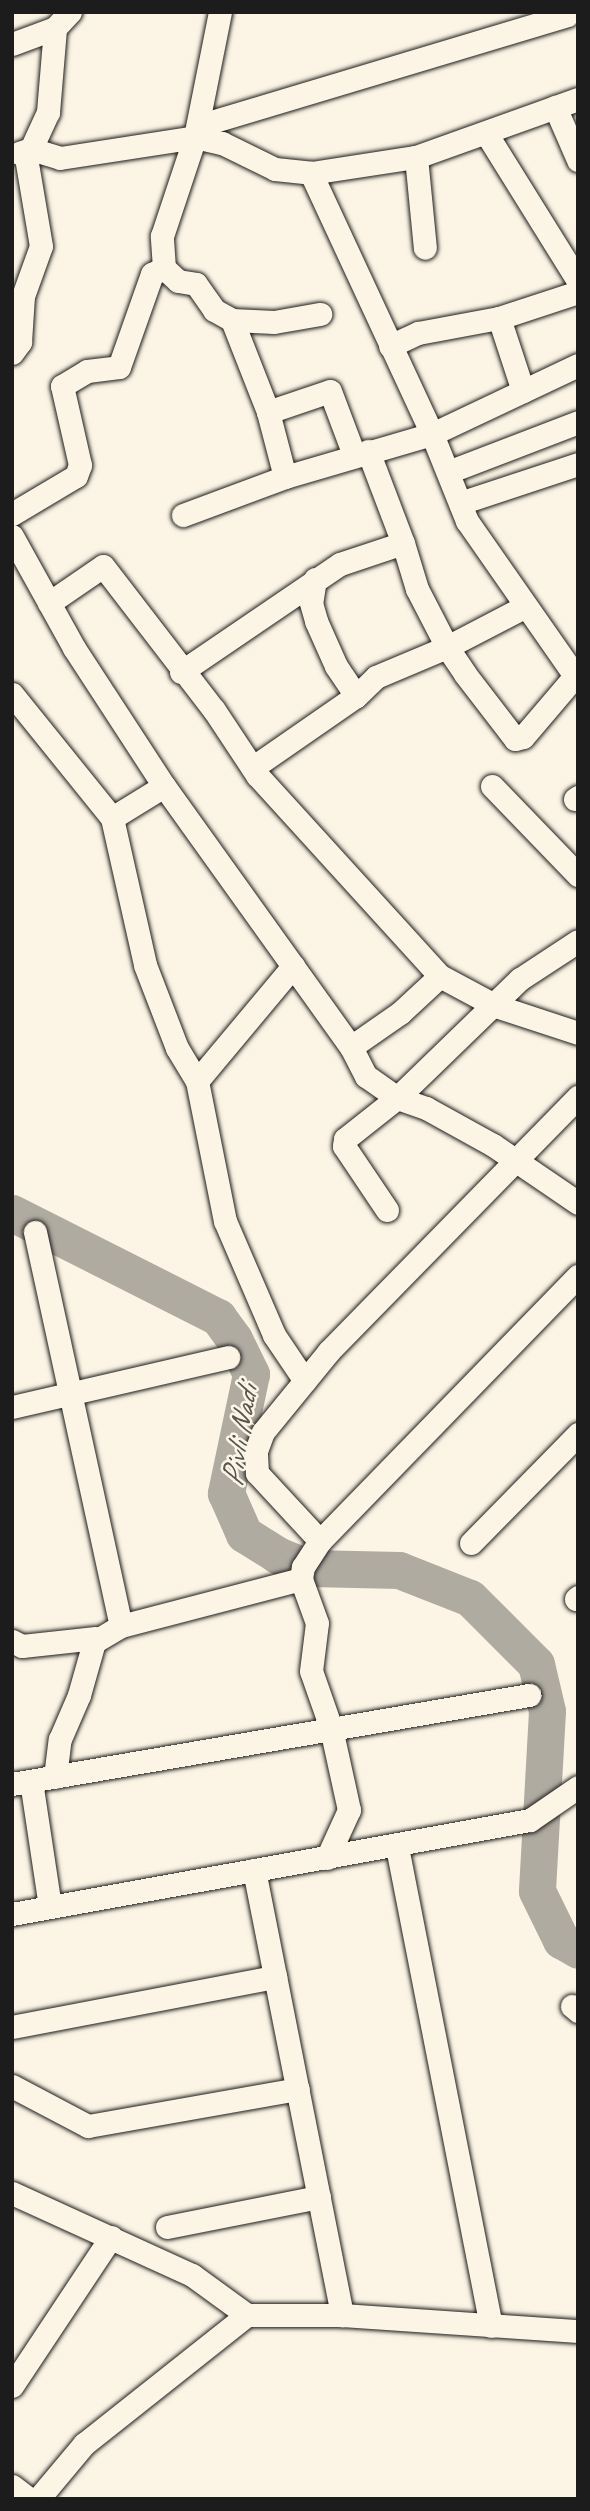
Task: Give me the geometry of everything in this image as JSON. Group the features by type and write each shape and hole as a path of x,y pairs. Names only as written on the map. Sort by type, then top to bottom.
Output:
{"street":[{"path":"220,12 197,132 162,236 164,268 178,281 196,284 214,310 232,320 274,322 320,314"},
{"path":"23,152 60,158 197,132 570,18"},
{"path":"12,44 62,20"},
{"path":"12,353 20,342 23,296 41,246 23,152 48,112 62,20"},
{"path":"197,132 275,169 311,173 416,157 578,99"},
{"path":"555,107 578,160"},
{"path":"486,133 578,281"},
{"path":"416,157 425,248"},
{"path":"268,412 330,391 404,543 417,589 447,647 515,738 523,737 576,678 524,607 460,503 432,433 311,173"},
{"path":"12,514 76,477 80,465 62,386 87,371 119,367 152,274 164,268"},
{"path":"390,346 418,333 499,318 578,292"},
{"path":"499,318 523,391"},
{"path":"232,320 268,412 285,477"},
{"path":"183,515 285,477 432,433 578,365"},
{"path":"448,472 578,422"},
{"path":"460,503 578,464"},
{"path":"12,536 49,603 164,786 351,1046 366,1076 397,1098 426,1108 578,1203"},
{"path":"181,672 340,564 404,543"},
{"path":"49,603 103,566 252,768 305,832 440,976 496,1006 578,1033"},
{"path":"315,579 311,603 316,621 335,666 356,696"},
{"path":"252,768 356,696 376,677 447,647 524,607"},
{"path":"12,694 112,818 145,965 177,1048 197,1081 225,1222 274,1335 304,1381"},
{"path":"112,818 164,786"},
{"path":"492,786 578,875"},
{"path":"387,1210 344,1142 397,1098 496,1006 520,979 578,941"},
{"path":"197,1081 262,1009 293,966"},
{"path":"351,1046 400,1013 440,976"},
{"path":"327,1858 349,1810 331,1728 311,1671 317,1623 310,1559 263,1482 255,1462 263,1432 304,1381 578,1097"},
{"path":"35,1232 121,1626"},
{"path":"12,1642 22,1646 96,1638 121,1626 310,1559 578,1276"},
{"path":"12,1407 228,1356"},
{"path":"471,1543 578,1434"},
{"path":"55,1777 60,1740 79,1695 96,1638"},
{"path":"50,1907 22,1782 529,1695"},
{"path":"12,1914 397,1847 530,1819 572,1792"},
{"path":"397,1847 491,2326"},
{"path":"254,1870 342,2315"},
{"path":"12,2026 275,1978"},
{"path":"12,2086 88,2126 298,2090"},
{"path":"12,2193 192,2275 247,2315 342,2315 578,2331"},
{"path":"167,2227 319,2197"},
{"path":"12,2386 111,2237"},
{"path":"38,2499 84,2444 247,2315"},
{"path":"12,2486 29,2499"}],"waterway":[{"name":"Pivli Nadi","path":"12,1213 218,1317 234,1339 251,1374 226,1493 244,1534 277,1555 310,1568 399,1570 470,1598 536,1664 547,1711 537,1891 561,1940 578,1950"}]}
